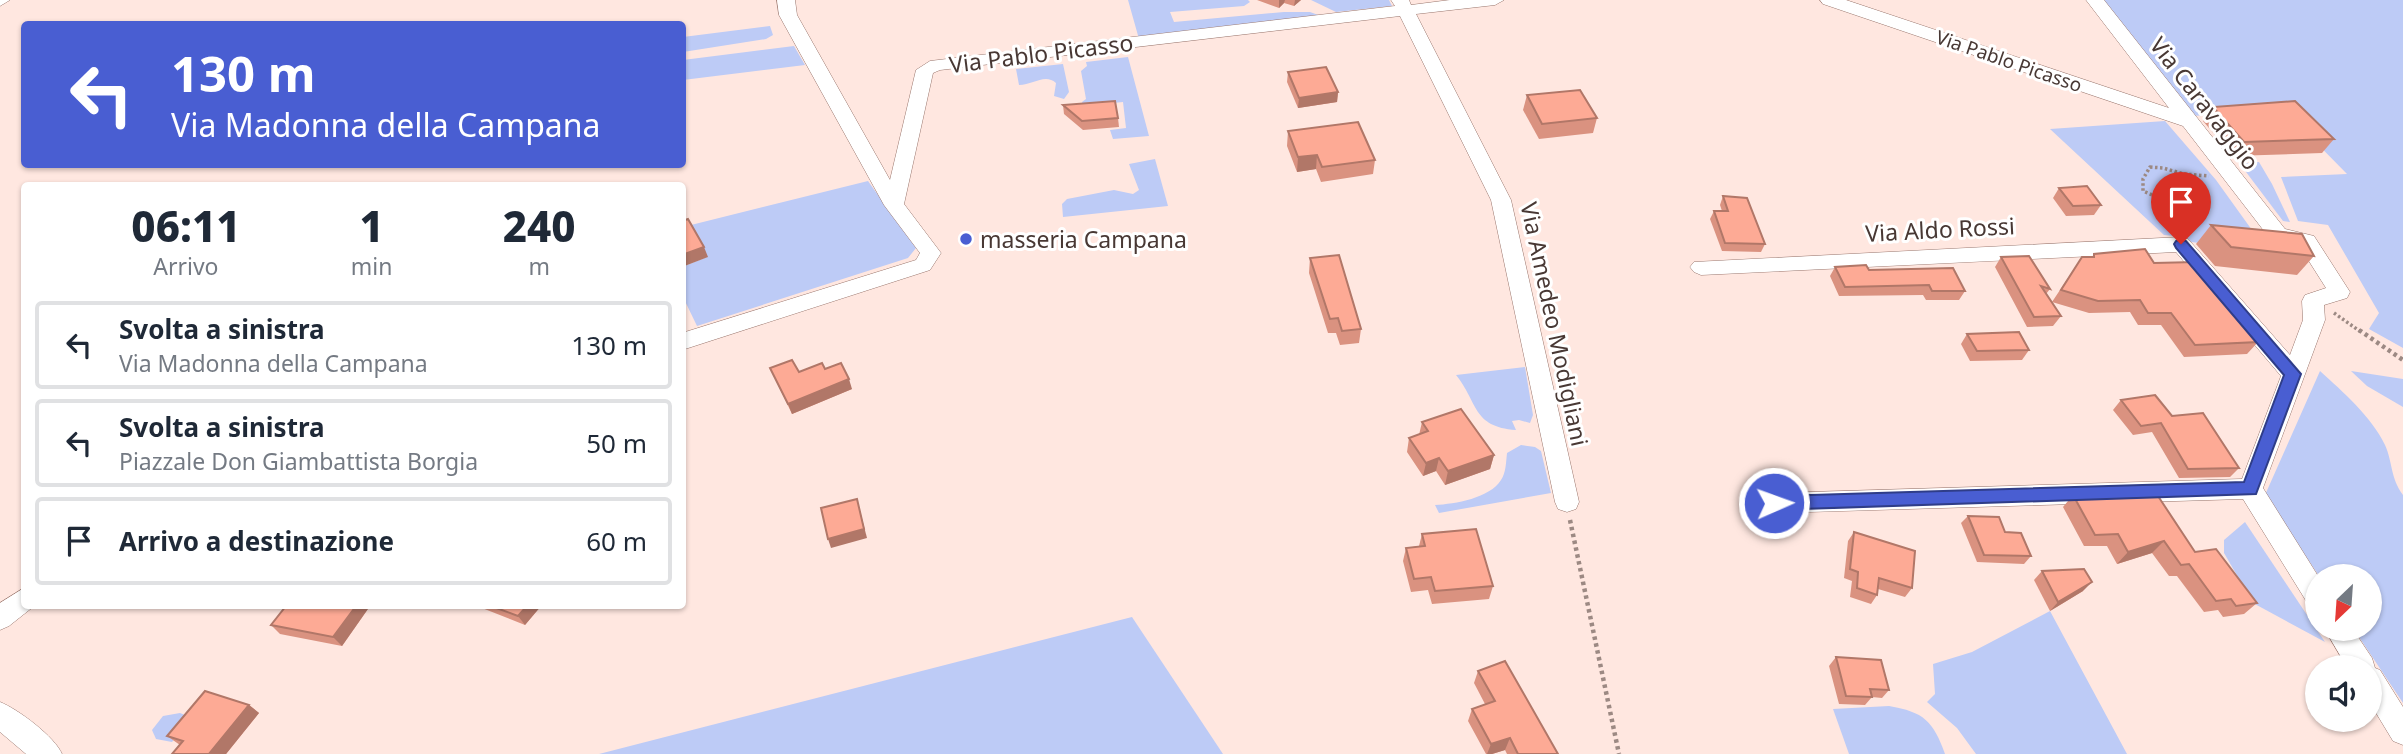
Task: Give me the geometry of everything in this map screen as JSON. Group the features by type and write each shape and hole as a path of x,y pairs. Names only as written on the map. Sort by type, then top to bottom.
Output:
{"street":[{"path":"686,341 923,265 931,253 894,205 788,15 786,0"},
{"name":"Via Pablo Picasso","path":"894,205 925,70 936,65 1403,5 1495,0"},
{"name":"Via Pablo Picasso","path":"1829,0 2188,121"},
{"name":"Via Caravaggio","path":"2095,0 2278,235 2307,241 2339,292 2313,301 2314,320 2293,374"},
{"name":"Via Amedeo Modigliani","path":"1403,5 1501,200 1567,502"},
{"name":"Via Aldo Rossi","path":"1701,267 2181,244 2293,374"},
{"path":"2250,489 2293,374"},
{"path":"1774,503 2250,489"},
{"path":"2250,489 2305,577"},
{"path":"0,618 21,601"},
{"path":"2382,698 2403,732"},
{"path":"0,715 48,754"}],"path":[{"path":"2183,174 2178,180 2182,190 2197,198 2198,204 2186,206 2155,198 2143,191 2142,181 2147,171 2156,165 2166,166 2183,174 2231,177"},
{"path":"2351,323 2403,360"},
{"path":"1567,502 1619,754"}],"shaded area":[{"path":"1128,0 1250,2 1244,6 1170,12 1174,22 1284,12 1310,12 1321,16 1139,39"},
{"path":"1311,0 1389,0 1392,6 1336,12"},
{"path":"2099,0 2403,0 2403,348 2369,329 2379,313 2328,225 2298,221 2281,177 2347,174 2285,111 2190,116"},
{"path":"770,26 773,35 766,39 686,52 686,37"},
{"path":"794,46 805,65 686,80 686,60"},
{"path":"1128,57 1149,136 1113,139 1110,130 1126,128 1123,102 1083,106 1082,102 1086,99 1081,71 1087,66 1086,62"},
{"path":"1063,64 1069,92 1064,99 1054,96 1056,83 1052,80 1043,79 1019,85 1016,69"},
{"path":"2165,121 2216,180 2267,251 2191,242 2186,237 2164,235 2050,129"},
{"path":"1155,159 1168,206 1063,217 1062,204 1067,199 1114,190 1133,194 1139,190 1129,164"},
{"path":"2259,162 2290,222 2283,221 2240,164"},
{"path":"868,181 916,248 908,258 697,326 686,303 686,265 707,257 686,231 686,226"},
{"path":"1525,367 1533,415 1530,423 1512,421 1516,430 1491,424 1483,418 1456,375"},
{"path":"2320,371 2356,405 2379,434 2403,495 2403,703 2382,672 2382,655 2371,655 2362,641 2382,641 2382,564 2311,564 2265,495"},
{"path":"2351,371 2403,379 2403,407 2367,386"},
{"path":"1521,445 1535,447 1541,451 1551,493 1439,513 1435,505 1481,496 1496,486 1504,474 1507,453"},
{"path":"2245,522 2305,612 2305,631 2253,603 2224,553 2224,540"},
{"path":"2050,611 2127,754 1976,754 1957,728 1927,702 1935,694 1933,664 1972,652"},
{"path":"1132,617 1223,754 599,754"},
{"path":"1889,706 1911,711 1926,720 1936,733 1945,754 1849,754 1833,709"},
{"path":"180,713 192,718 172,742 156,739 152,730 163,716"}],"building":[{"path":"1326,67 1338,92 1299,98 1288,72"},
{"path":"1580,90 1597,118 1542,124 1527,95"},
{"path":"1115,101 1118,118 1082,121 1063,105"},
{"path":"2295,101 2334,139 2244,142 2213,107"},
{"path":"1358,122 1375,160 1322,167 1317,155 1298,157 1288,131"},
{"path":"2087,186 2101,205 2073,206 2059,188"},
{"path":"1723,196 1747,198 1765,244 1725,243 1714,211 1728,211"},
{"path":"686,220 704,247 686,254"},
{"path":"2211,225 2302,234 2314,256 2231,247"},
{"path":"2145,249 2154,263 2196,262 2242,325 2246,325 2258,342 2195,345 2171,313 2148,313 2140,300 2098,301 2061,290 2082,257"},
{"path":"1339,255 1361,329 1342,331 1338,318 1330,319 1310,258"},
{"path":"2029,256 2050,289 2041,286 2061,316 2034,317 2001,257"},
{"path":"1866,265 1869,270 1953,268 1965,291 1932,291 1929,285 1845,287 1835,267"},
{"path":"2019,332 2029,350 1977,351 1967,334"},
{"path":"792,360 799,372 822,363 825,369 841,363 849,379 788,404 770,368"},
{"path":"2155,395 2172,416 2203,413 2239,468 2188,469 2161,423 2141,426 2121,400"},
{"path":"1461,409 1494,455 1448,471 1439,458 1426,463 1409,438 1428,431 1422,422"},
{"path":"2156,493 2195,552 2216,549 2257,603 2236,606 2231,599 2216,601 2189,564 2181,565 2164,541 2128,552 2118,534 2095,535 2073,495"},
{"path":"857,499 864,529 828,539 821,508"},
{"path":"1968,516 1999,517 2005,532 2021,533 2031,556 1984,555"},
{"path":"1476,529 1493,586 1435,591 1431,577 1414,579 1406,548 1425,546 1422,534"},
{"path":"1854,532 1915,551 1912,588 1879,578 1877,595 1857,588 1858,572 1850,569"},
{"path":"2084,569 2092,582 2058,602 2042,571"},
{"path":"284,609 354,609 333,637 271,625"},
{"path":"499,609 524,609 518,616"},
{"path":"1836,657 1881,660 1889,690 1870,689 1872,697 1846,696"},
{"path":"1505,661 1558,754 1518,754 1510,738 1491,744 1472,709 1495,701 1478,671"},
{"path":"205,691 249,705 209,754 172,754 183,741 167,736"}],"place":[{"name":"masseria Campana","path":"966,239"}],"route":[{"path":"1774,503 2250,489 2293,374 2181,244"}]}
